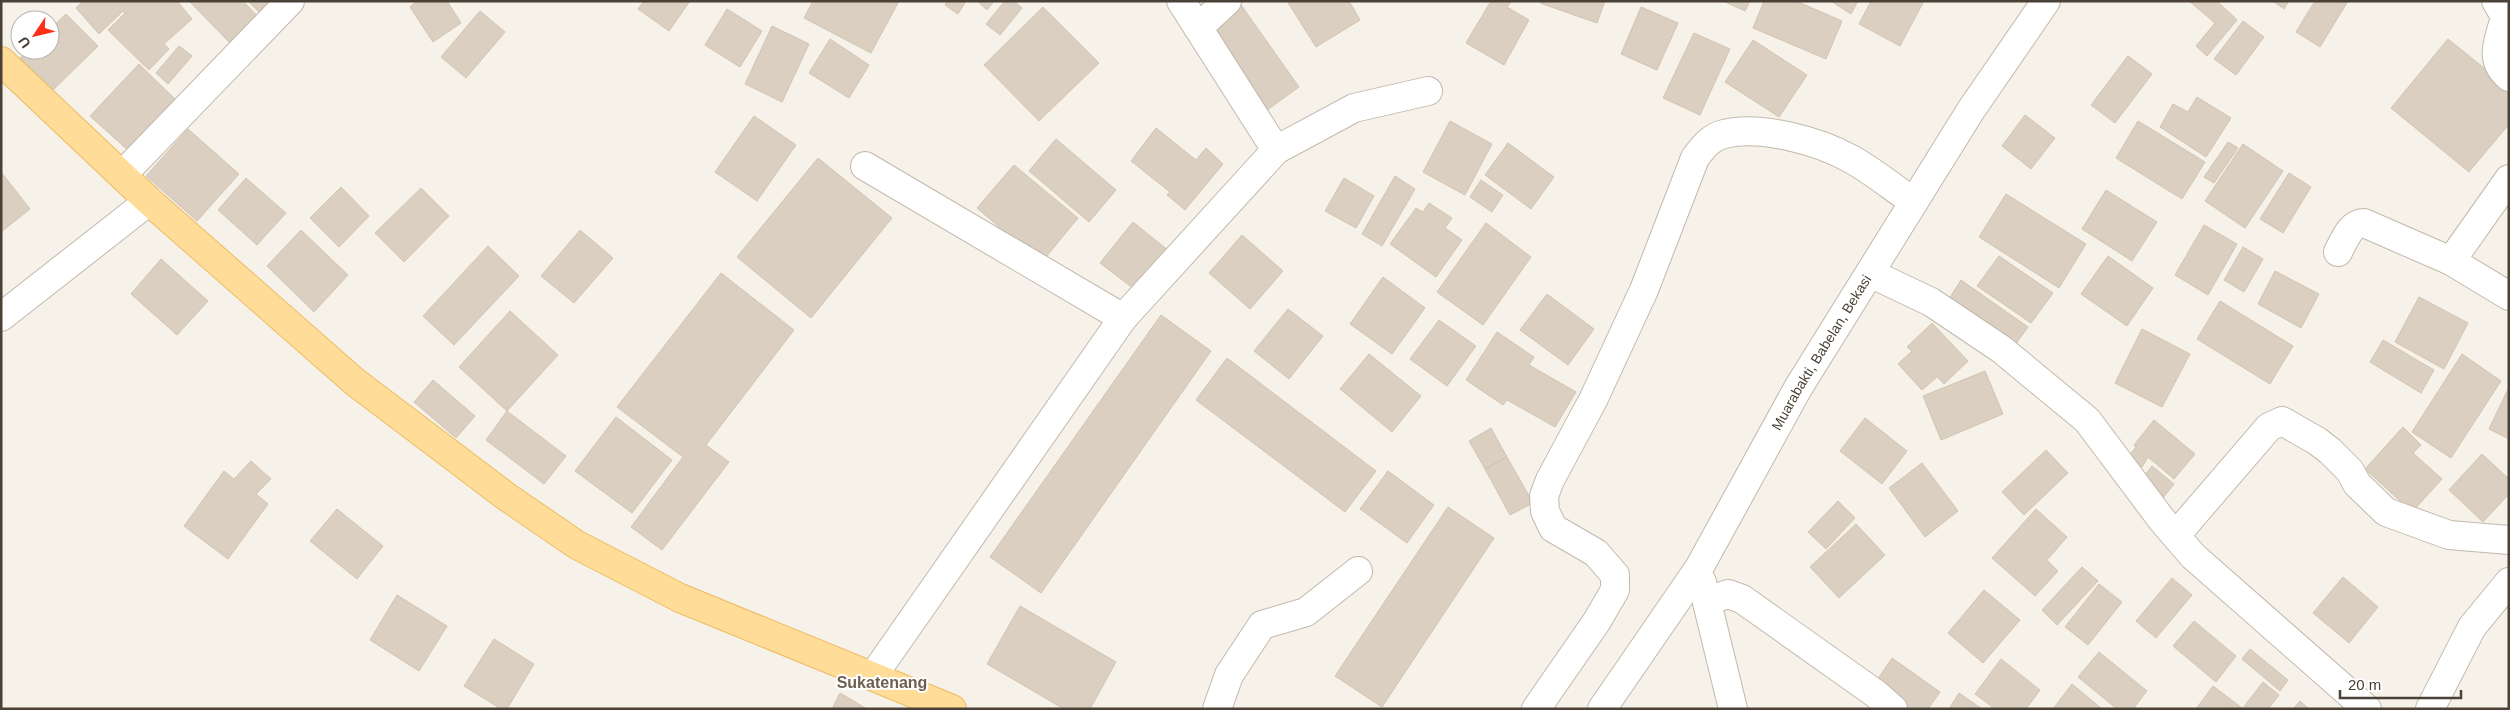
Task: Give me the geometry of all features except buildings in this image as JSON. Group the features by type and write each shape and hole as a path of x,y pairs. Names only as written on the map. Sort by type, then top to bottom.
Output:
{"main road":[{"path":"1,61 123,174 149,201 355,382 507,497 577,545 680,598 952,709"}],"street":[{"path":"123,174 290,1"},
{"path":"1181,1 1276,150"},
{"path":"1198,28 1227,1"},
{"name":"Muarabakti, Babelan, Bekasi","path":"1602,709 1699,568 1798,388 1971,110 2046,1"},
{"path":"2496,1 2505,16 2496,53 2496,62 2509,78"},
{"path":"872,676 1123,318 1276,150 1354,108 1428,91"},
{"path":"1536,709 1615,590 1614,575 1596,553 1553,528 1545,511 1544,496 1550,480 1594,400 1644,290 1695,158 1706,143 1724,134 1764,132 1812,142 1850,158 1914,202"},
{"path":"865,166 1123,318"},
{"path":"2451,261 2509,179"},
{"path":"1,317 149,201"},
{"path":"2338,252 2354,225 2364,223 2451,261 2509,296"},
{"path":"1870,272 1931,302 2001,349 2058,394 2092,426 2193,556 2231,592 2367,709"},
{"path":"2176,535 2269,427 2282,421 2317,441 2330,451 2350,471 2358,484 2386,512 2449,535 2509,540"},
{"path":"1699,568 1733,709"},
{"path":"1217,709 1229,675 1262,625 1306,612 1358,571"},
{"path":"2430,709 2472,627 2509,582"},
{"path":"1706,601 1728,594 1742,599 1894,709"}],"district":[{"name":"Sukatenang","path":"882,682"}]}
